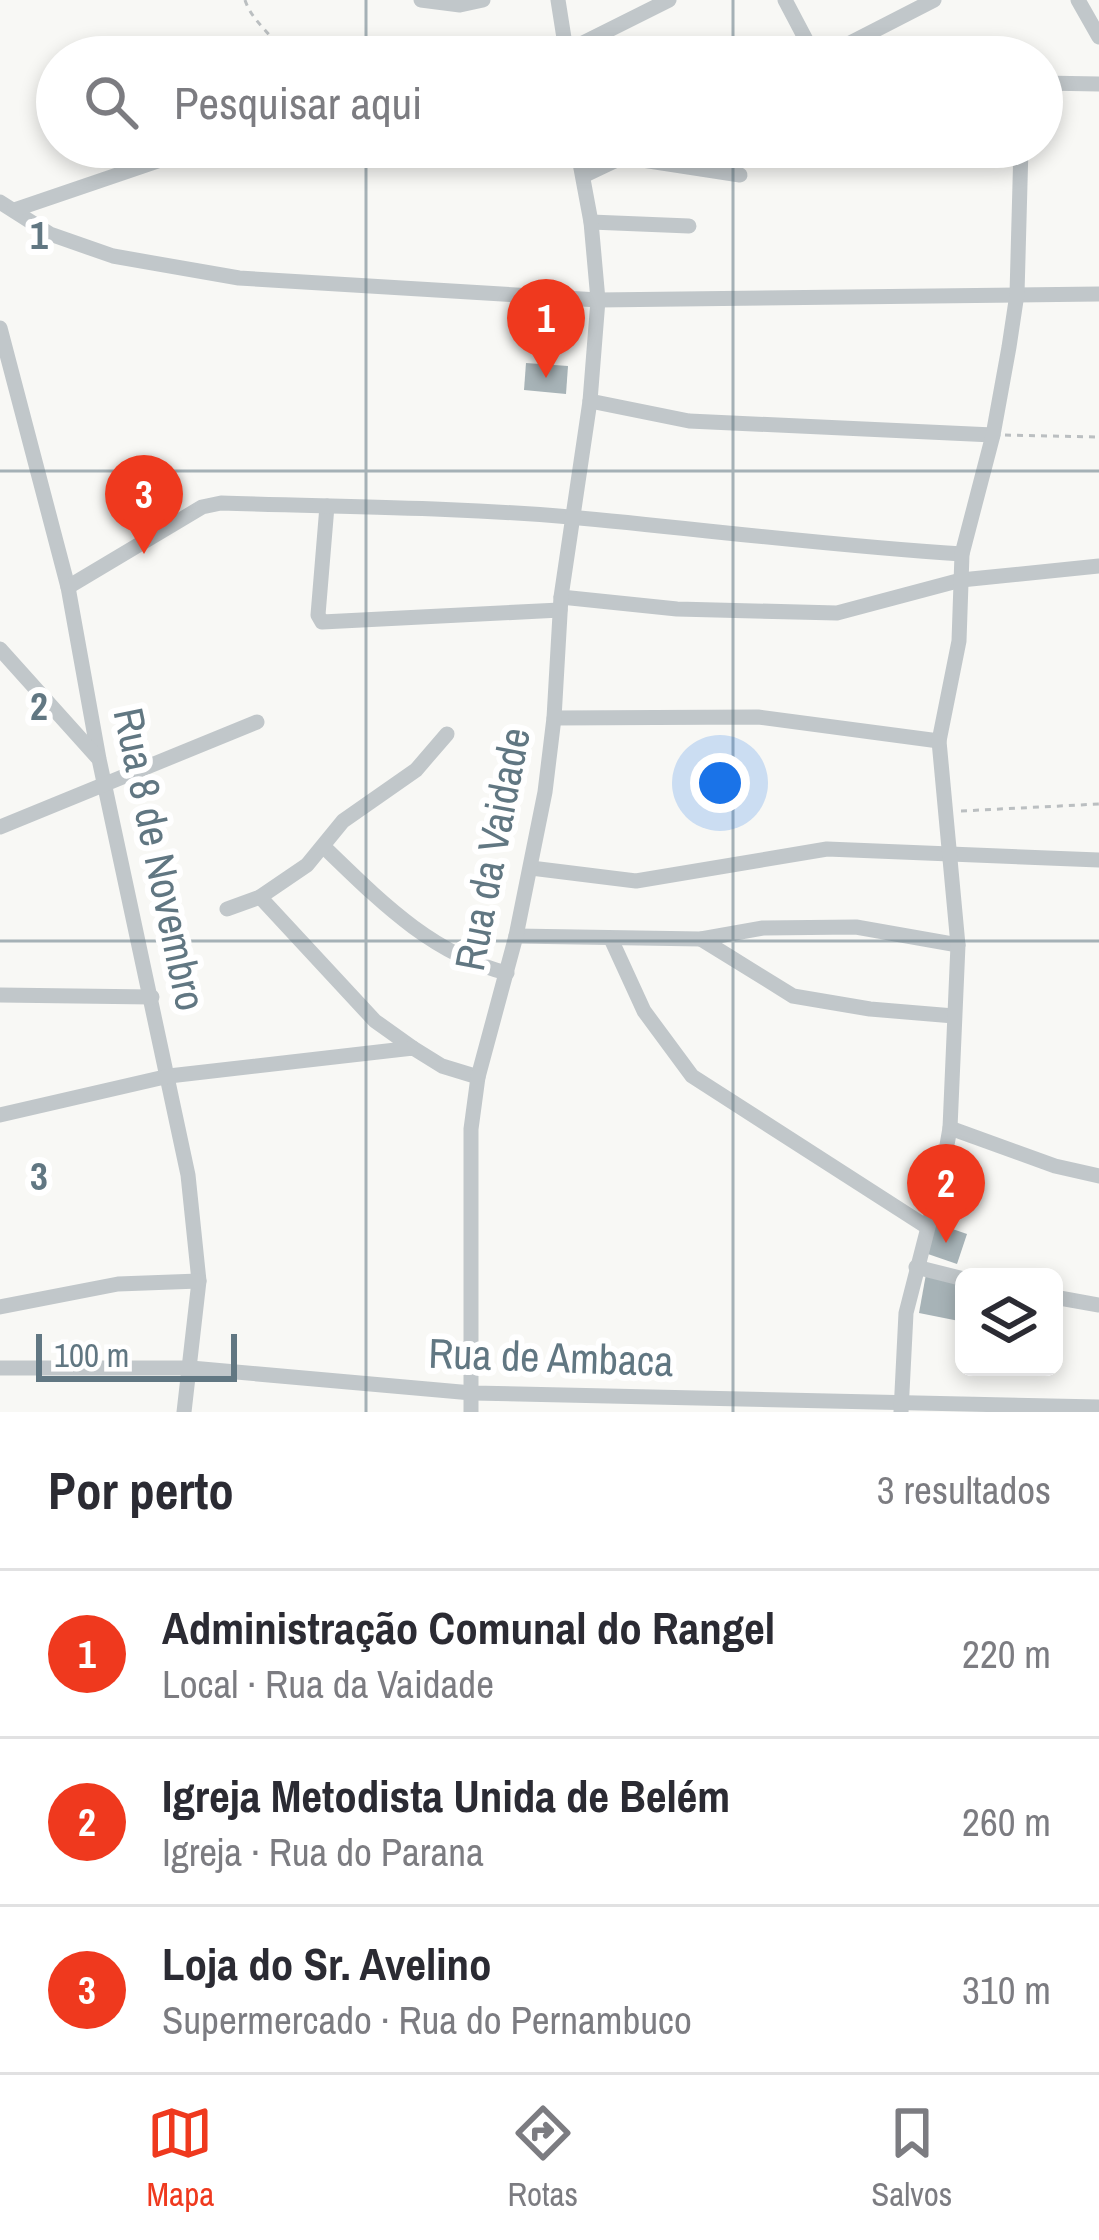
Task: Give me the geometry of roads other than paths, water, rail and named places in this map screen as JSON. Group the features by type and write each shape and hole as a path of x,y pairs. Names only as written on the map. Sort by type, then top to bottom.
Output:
{"street":[{"path":"422,0 460,5 483,0"},
{"path":"558,0 564,36"},
{"path":"601,36 669,0"},
{"path":"784,0 806,36"},
{"path":"861,36 934,0"},
{"path":"1078,0 1097,29"},
{"path":"1063,83 1099,84"},
{"path":"7,206 131,168"},
{"name":"Rua da Vaidade","path":"472,1412 470,1142 478,1076 531,868 554,718 570,517 590,401 598,299 581,168"},
{"path":"583,176 600,168"},
{"path":"694,168 740,175"},
{"path":"901,1408 906,1313 943,1173 950,1128 958,946 939,741 959,641 962,554 993,435 1016,294 1021,168"},
{"path":"7,206 50,235 113,256 239,278 598,299 1099,294"},
{"path":"591,222 689,226"},
{"name":"Rua 8 de Novembro","path":"0,328 68,587 99,759 188,1175 199,1281 184,1412"},
{"path":"590,401 689,421 993,435"},
{"path":"68,587 202,507 221,503 570,517 680,531 962,554"},
{"path":"327,506 318,615 322,622 561,603 823,614 885,603 961,580 1099,566"},
{"path":"0,649 99,759"},
{"path":"554,718 758,717 939,741"},
{"path":"0,827 257,722"},
{"path":"227,909 260,897 308,865 343,821 416,770 447,734"},
{"path":"324,847 389,909 440,945 468,963 507,973"},
{"path":"531,868 636,881 827,849 1099,860"},
{"path":"260,897 375,1021 451,1070 478,1076"},
{"path":"516,936 701,939 763,928 856,927 958,946"},
{"path":"611,939 644,1011 692,1076 926,1227"},
{"path":"701,939 793,996 955,1016"},
{"path":"0,995 152,997"},
{"path":"0,1114 170,1076 413,1048"},
{"path":"950,1128 1013,1153 1099,1176"},
{"path":"916,1267 955,1277"},
{"path":"0,1307 118,1284 199,1281"},
{"path":"1063,1299 1099,1305"},
{"name":"Rua de Ambaca","path":"0,1368 191,1368 472,1394 901,1408 1099,1407"}],"place":[{"name":"Administração Comunal do Rangel","path":"546,378"},
{"name":"Loja do Sr. Avelino","path":"144,554"},
{"name":"Igreja Metodista Unida de Belém","path":"946,1243"}]}
